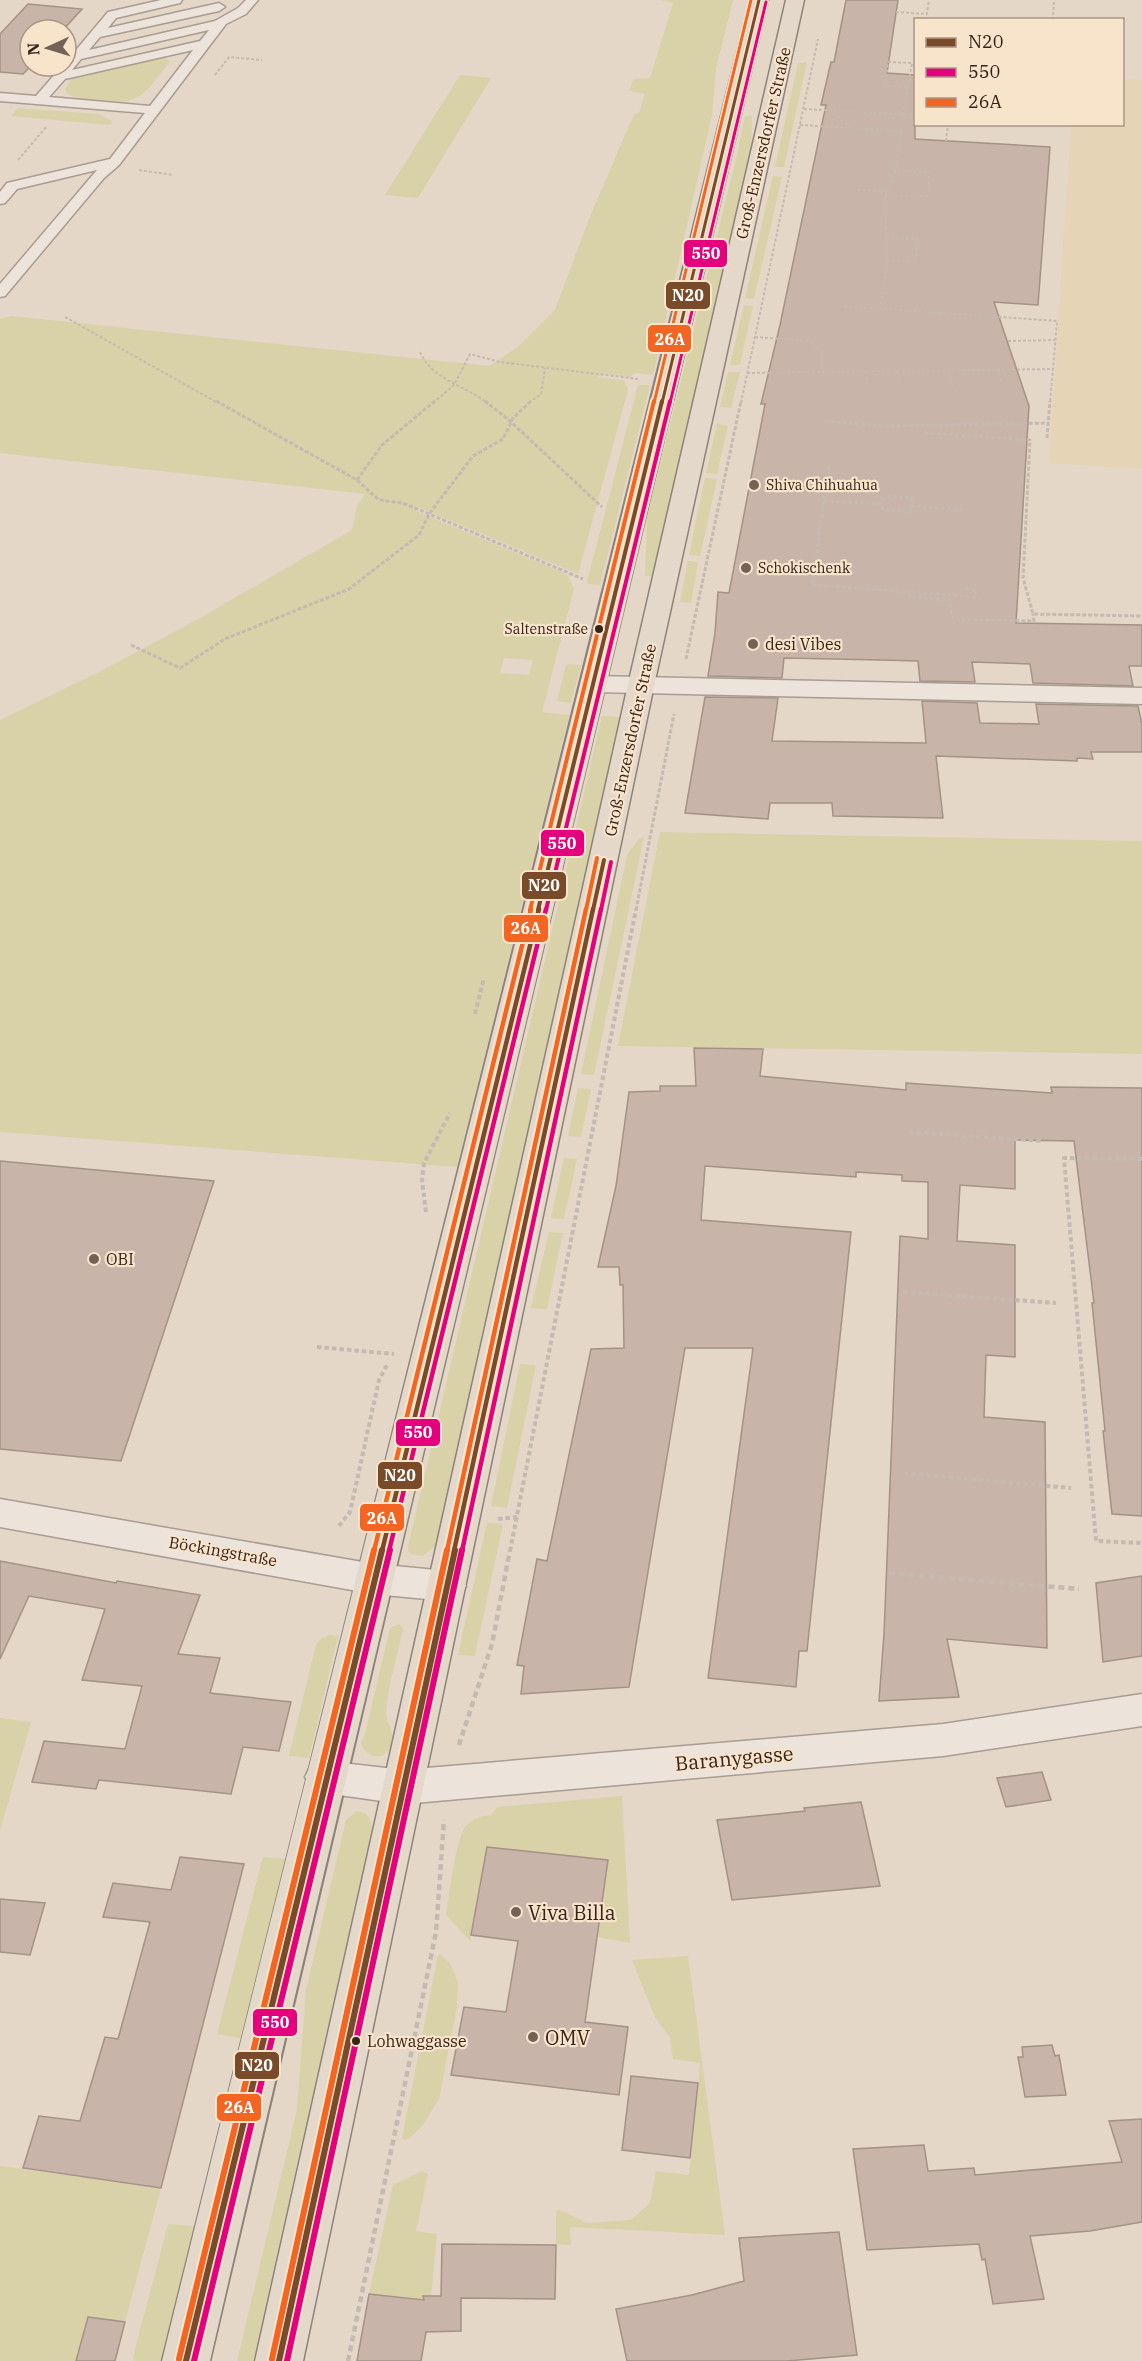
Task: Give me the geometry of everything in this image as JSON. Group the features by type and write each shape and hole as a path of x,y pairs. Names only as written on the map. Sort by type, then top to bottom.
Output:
{"main road":[{"path":"186,2361 325,1777 595,684 759,0"},
{"name":"Groß-Enzersdorfer Straße","path":"279,2361 642,685 795,0"}],"street":[{"path":"595,684 1142,696"},
{"name":"Böckingstraße","path":"0,1513 375,1579 447,1586"},
{"name":"Baranygasse","path":"325,1777 403,1787 943,1740 1142,1710"}],"lane":[{"path":"78,55 112,15 176,0"},
{"path":"104,24 233,17 252,0"},
{"path":"96,34 217,18"},
{"path":"87,45 217,18"},
{"path":"78,59 217,18"},
{"path":"78,69 217,18"},
{"path":"0,293 99,175 114,162 154,110 217,18"},
{"path":"40,100 58,78"},
{"path":"0,97 154,110"},
{"path":"0,200 12,186 114,162"}],"path":[{"path":"926,18 929,0"},
{"path":"1053,18 1054,0"},
{"path":"896,12 927,14"},
{"path":"684,666 820,33"},
{"path":"215,75 229,57 262,60"},
{"path":"903,115 908,87 912,63 888,62 885,86 908,87"},
{"path":"804,109 914,116"},
{"path":"829,110 852,128"},
{"path":"800,125 901,131 895,171 885,196 887,261 880,309"},
{"path":"16,162 47,126"},
{"path":"946,141 948,126"},
{"path":"145,162 139,170 173,176"},
{"path":"885,196 928,196 929,172 895,171"},
{"path":"858,190 887,191"},
{"path":"886,237 917,239 915,262 887,261"},
{"path":"844,306 1057,321 1047,438"},
{"path":"65,317 130,356 238,412 357,480 379,501 402,503 583,579"},
{"path":"755,337 809,341 822,351 822,372"},
{"path":"1008,341 1055,340"},
{"path":"420,352 425,364 454,385 477,395 510,420 602,507"},
{"path":"357,480 382,445 454,385 470,354 500,362 634,380 668,379"},
{"path":"131,645 180,668 225,639 349,589 419,535 429,514 473,456 503,439 510,420 517,411 542,394 545,368"},
{"path":"998,369 1002,384"},
{"path":"747,374 1053,369"},
{"path":"949,370 953,387"},
{"path":"896,371 900,386"},
{"path":"865,372 869,386"},
{"path":"825,422 883,426 1049,423"},
{"path":"910,592 910,597 950,600 953,619 1034,621 1023,579 1030,440 925,433"},
{"path":"829,466 812,585 975,597 976,590 965,589"},
{"path":"824,501 879,504 884,510 910,512 912,498 887,496 879,504"},
{"path":"911,506 963,510"},
{"path":"1033,614 1142,616"},
{"path":"457,1750 492,1644 675,710"},
{"path":"909,1132 1042,1141"},
{"path":"1142,1158 1064,1158 1096,1541 1142,1543"},
{"path":"903,1292 1056,1303"},
{"path":"317,1347 395,1354"},
{"path":"904,1473 1071,1488"},
{"path":"889,1573 1079,1589"},
{"path":"348,2361 436,1932 445,1809"}],"shaded area":[{"path":"660,0 733,0 716,68 712,115 653,375 634,373 631,377 602,374 597,377 624,380 628,390 578,574 418,507 416,511 564,573 569,577 574,589 542,712 569,715 457,1167 0,1132 0,720 97,673 193,622 352,530 357,506 365,494 0,453 0,319 11,316 489,366 518,347 555,310 589,219 634,114 639,113 645,94 630,91 633,79 650,78 673,3","holes":["504,658 533,660 529,675 500,673"]},
{"path":"162,57 170,61 147,90 138,97 121,102 93,102 67,94 65,89 72,78 78,78 80,74"},
{"path":"807,62 784,167 775,167 798,63"},
{"path":"460,75 491,78 418,198 385,195"},
{"path":"1124,79 1142,80 1142,469 1049,463 1071,126 1124,126"},
{"path":"18,108 99,114 113,122 109,125 11,116"},
{"path":"745,116 752,116 751,156 652,576 645,576 647,518"},
{"path":"773,176 782,177 754,299 745,298"},
{"path":"744,305 753,306 740,365 730,365"},
{"path":"728,372 740,372 731,408 720,407"},
{"path":"638,385 650,385 600,585 589,584 587,582"},
{"path":"717,423 728,426 717,474 706,473"},
{"path":"705,478 717,479 700,556 689,555"},
{"path":"688,561 698,562 691,603 680,602"},
{"path":"568,664 581,665 571,703 557,701"},
{"path":"602,716 622,717 435,1546 423,1556 414,1555 408,1552 408,1547"},
{"path":"660,832 1142,841 1142,1054 618,1046"},
{"path":"644,837 594,1075 581,1074 627,855 639,839"},
{"path":"578,1088 591,1089 581,1137 568,1136"},
{"path":"564,1158 577,1159 564,1219 551,1218"},
{"path":"549,1232 563,1233 547,1309 531,1308"},
{"path":"520,1364 536,1365 507,1508 491,1506"},
{"path":"487,1523 503,1524 475,1656 458,1655"},
{"path":"400,1624 403,1629 386,1711 392,1742 386,1753 372,1756 361,1743 390,1628"},
{"path":"330,1635 338,1636 309,1758 289,1756 316,1644 322,1638"},
{"path":"0,1718 31,1722 0,1831"},
{"path":"622,1796 630,1943 597,1937 487,1847 470,1941 446,1915 459,1843 462,1833 471,1821 491,1815 497,1807"},
{"path":"357,1811 368,1816 372,1828 253,2361 237,2361 297,2110 306,1990 346,1820"},
{"path":"263,1857 286,1859 240,2038 217,2034"},
{"path":"440,1954 450,1963 458,1983 457,2007 439,2099 422,2126 410,2138 404,2140 402,2138"},
{"path":"688,1956 725,2235 570,2227 571,2245 556,2244 556,2211 558,2209 587,2223 631,2220 650,2203 656,2171 689,2175 700,2063 673,2059 670,2038 655,2017 632,1960"},
{"path":"0,2166 161,2188 125,2322 88,2318 76,2361 0,2361"},
{"path":"422,2171 428,2174 416,2231 437,2234 431,2296 424,2296 424,2300 369,2294 393,2185"},
{"path":"168,2224 195,2226 160,2361 134,2361 133,2357"}],"building":[{"path":"846,0 898,0 887,73 914,75 915,139 1050,147 1038,305 994,302 1029,406 1016,623 1142,625 1142,666 1129,666 1133,686 1033,683 1030,664 972,662 975,682 920,681 918,661 881,660 784,658 782,678 708,676 715,633 718,592 729,593 765,404 761,404 826,105 821,105 831,62 834,62"},
{"path":"28,4 82,9 74,18 18,18 18,74 0,72 0,34"},
{"path":"705,697 778,698 772,741 926,743 922,701 977,703 980,723 1039,724 1036,704 1138,706 1142,725 1142,752 1091,752 1093,759 1077,758 1077,761 936,756 943,818 833,816 832,803 770,803 768,819 685,813"},
{"path":"694,1048 763,1049 760,1076 906,1090 906,1083 1052,1093 1051,1087 1142,1088 1142,1516 1112,1514 1092,1303 1094,1303 1074,1141 1015,1140 1015,1189 960,1185 957,1241 1015,1245 1015,1357 986,1355 984,1417 1045,1422 1047,1648 947,1639 959,1697 879,1701 884,1634 900,1236 928,1239 928,1182 902,1181 902,1175 856,1172 856,1177 705,1166 701,1220 851,1232 807,1651 799,1651 796,1687 708,1678 753,1348 685,1348 629,1687 521,1694 524,1666 517,1665 537,1559 547,1561 591,1349 624,1348 623,1285 620,1285 619,1267 598,1267 616,1186 629,1092 660,1091 660,1086 696,1086"},
{"name":"OBI","path":"0,1161 214,1181 121,1461 0,1449"},
{"path":"0,1561 116,1583 117,1581 200,1595 178,1654 220,1658 210,1693 291,1702 279,1751 243,1747 231,1794 99,1780 96,1789 32,1782 44,1741 125,1749 142,1686 82,1680 105,1609 29,1596 0,1659"},
{"path":"1142,1576 1142,1656 1103,1662 1096,1583"},
{"path":"1042,1772 1051,1800 1006,1807 997,1778"},
{"path":"861,1802 880,1886 732,1900 717,1820 805,1811 804,1808"},
{"path":"487,1847 608,1860 585,2022 628,2027 619,2095 451,2075 464,2007 506,2012 518,1941 471,1935"},
{"path":"180,1857 244,1864 161,2188 23,2168 39,2116 80,2121 105,2037 118,2039 150,1922 103,1917 113,1883 171,1890"},
{"path":"0,1899 45,1903 30,1955 0,1952"},
{"path":"1052,2045 1055,2056 1059,2055 1066,2095 1025,2097 1018,2057 1023,2057 1022,2047"},
{"path":"631,2076 698,2083 690,2158 622,2150"},
{"path":"1142,2119 1142,2222 1090,2231 1030,2236 1044,2299 993,2304 985,2259 982,2260 979,2244 867,2250 853,2149 924,2145 928,2171 974,2168 975,2175 1122,2162 1109,2121"},
{"path":"839,2232 857,2355 787,2361 627,2361 616,2309 692,2295 744,2281 739,2238"},
{"path":"442,2244 556,2245 555,2299 461,2298 461,2331 426,2332 421,2361 357,2361 369,2294 424,2300 423,2296 441,2296"},
{"path":"88,2317 125,2322 115,2361 76,2361"}],"transit line":[{"name":"26A","path":"179,2359 751,0"},
{"name":"N20","path":"186,2361 759,0"},
{"name":"550","path":"194,2361 766,2"},
{"name":"26A","path":"272,2359 597,858"},
{"name":"N20","path":"279,2361 604,860"},
{"name":"550","path":"287,2361 611,862"}],"place":[{"name":"Shiva Chihuahua","path":"754,485"},
{"name":"Schokischenk","path":"746,568"},
{"name":"Saltenstraße","path":"599,629"},
{"name":"desi Vibes","path":"753,644"},
{"name":"OBI","path":"94,1259"},
{"name":"Viva Billa","path":"516,1912"},
{"name":"OMV","path":"533,2037"},
{"name":"Lohwaggasse","path":"356,2041"}]}
